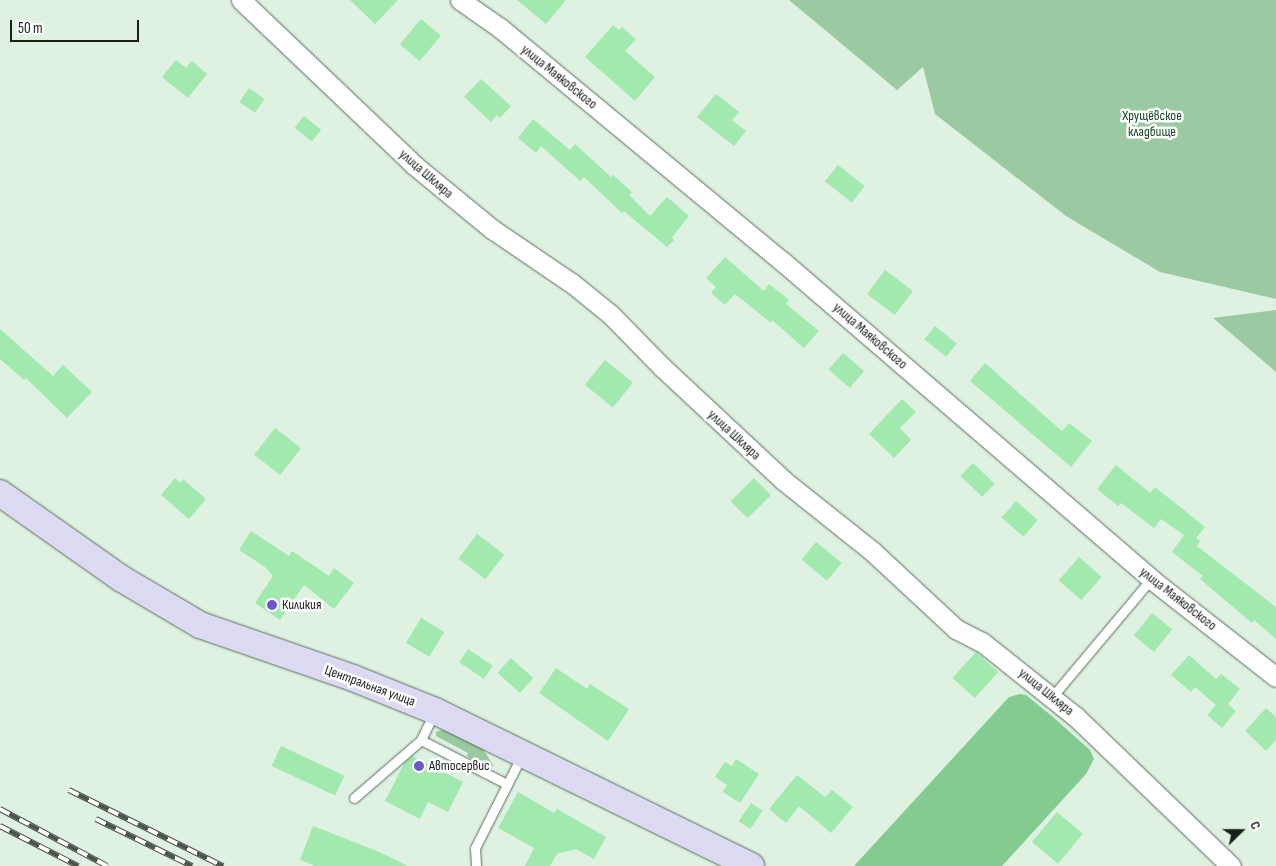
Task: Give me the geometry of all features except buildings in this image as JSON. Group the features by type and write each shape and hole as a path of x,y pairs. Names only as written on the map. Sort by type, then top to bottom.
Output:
{"main road":[{"name":"Центральная улица","path":"0,492 122,579 200,625 353,678 435,711 751,866"}],"street":[{"name":"улица Шкляра","path":"241,0 414,165 492,229 573,284 611,315 662,367 776,473 872,551 956,629 982,642 1052,697 1128,765 1231,866"},
{"name":"улица Маяковского","path":"460,0 500,28 783,262 1151,579 1276,677"}],"lane":[{"path":"1052,697 1151,579"},
{"path":"354,798 421,740 435,711"},
{"path":"421,740 507,784"},
{"path":"476,866 475,848 523,753"}],"green space":[{"name":"Хрущёвское кладбище","path":"789,0 1276,0 1276,299 1160,272 1066,216 935,114 923,67 897,90"},
{"path":"1276,310 1276,372 1213,318"},
{"path":"1020,694 1026,695 1053,717 1090,750 1094,759 1086,774 1002,866 854,866 1009,697"},
{"path":"441,730 448,731 483,749 494,766 489,767 479,764 467,756 468,753 436,736 436,732"}],"railway":[{"path":"69,790 223,866"},
{"path":"0,809 107,866"},
{"path":"96,819 192,866"},
{"path":"0,826 78,866"}],"place":[{"name":"Киликия","path":"272,605"},
{"name":"Автосервис","path":"419,766"}]}
